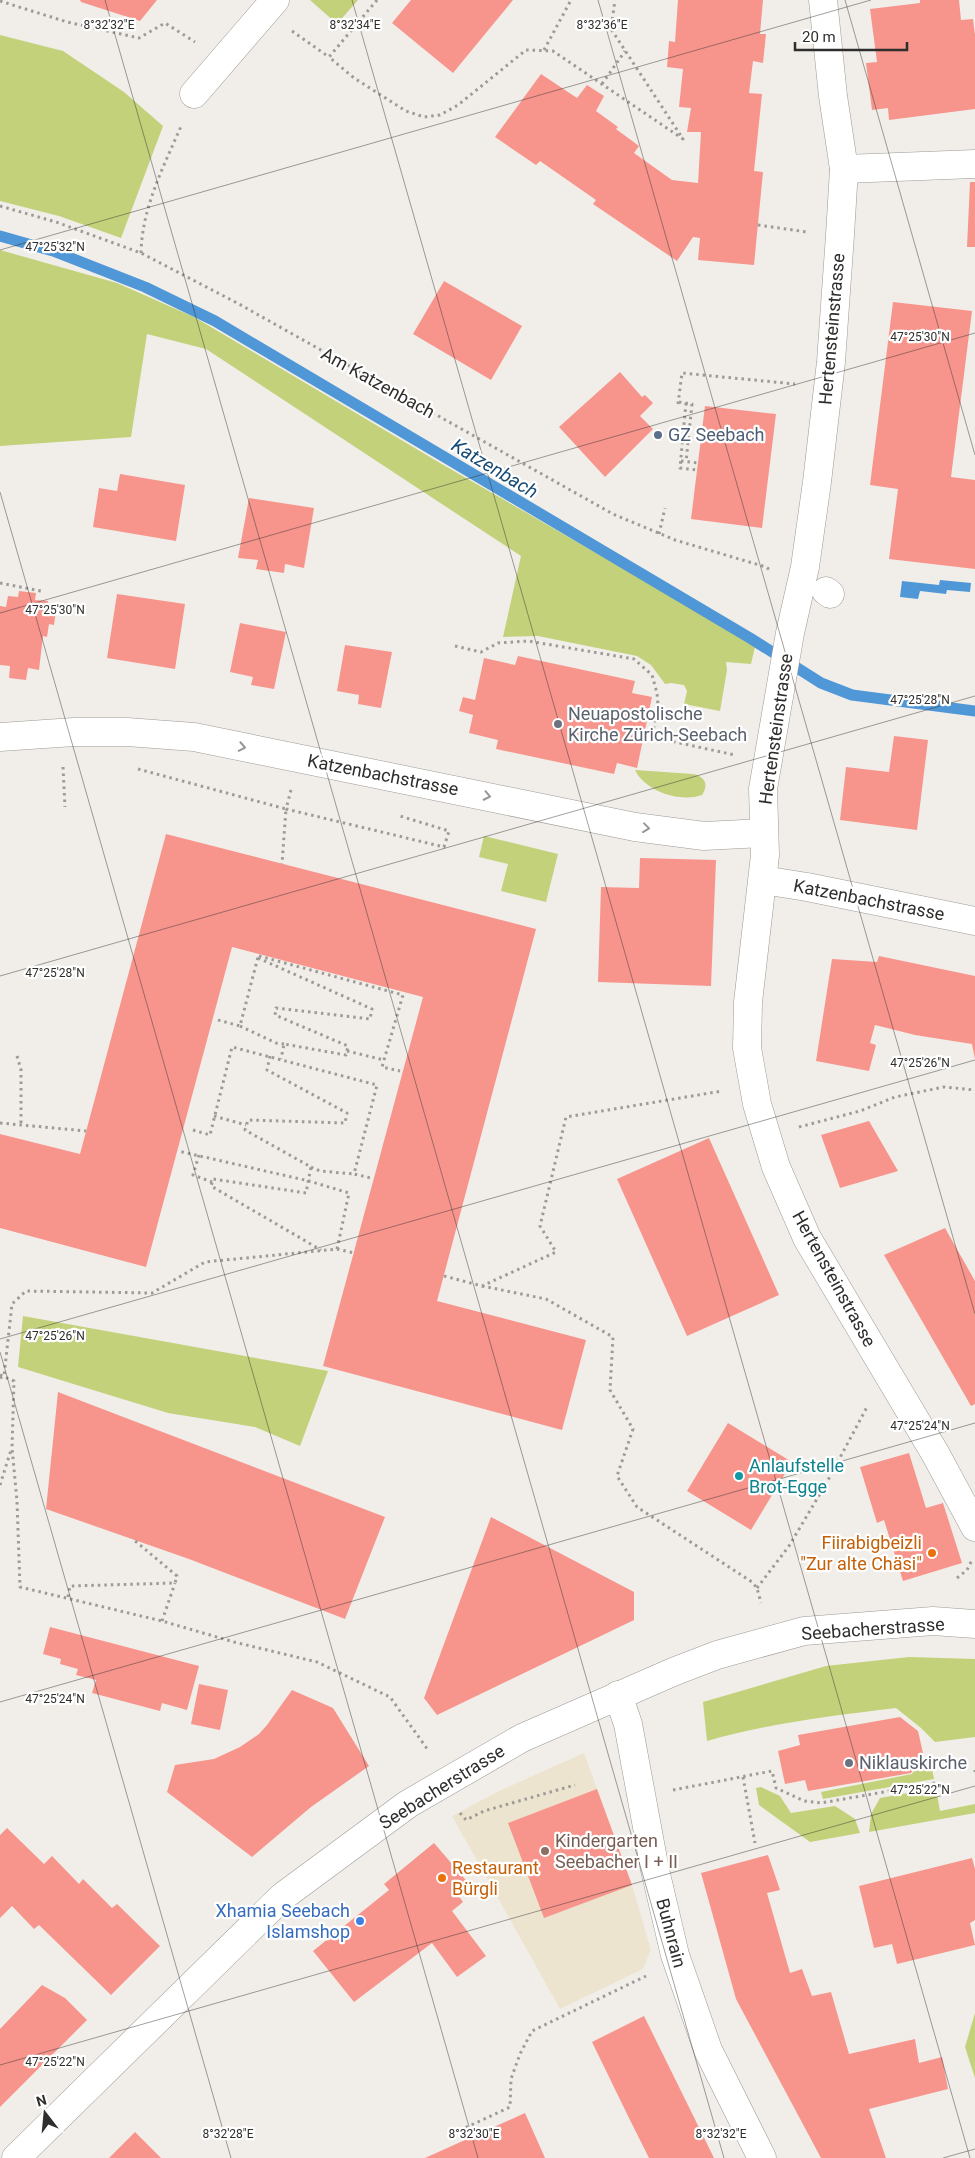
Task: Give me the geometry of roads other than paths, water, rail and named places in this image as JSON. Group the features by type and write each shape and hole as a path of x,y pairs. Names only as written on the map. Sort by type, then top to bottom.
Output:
{"street":[{"name":"Hertensteinstrasse","path":"823,0 833,96 844,169 831,362 805,567 790,634 763,789 765,855 748,1002 747,1048 757,1104 776,1167 807,1238 935,1453 975,1527"},
{"path":"194,94 270,5"},
{"path":"844,169 975,164"},
{"name":"Katzenbachstrasse","path":"0,737 74,732 127,732 194,737 635,827 704,836 763,833"},
{"name":"Katzenbachstrasse","path":"763,880 975,921"},
{"name":"Seebacherstrasse","path":"16,2158 282,1897 408,1804 522,1738 618,1695 717,1655 804,1631 933,1621 975,1624"},
{"name":"Buhnrain","path":"618,1695 628,1724 655,1870 675,1955 708,2050 762,2158"}],"water":[{"path":"940,580 971,583 970,592 947,590 946,594 920,591 918,599 900,597 902,581 939,585"}],"waterway":[{"name":"Katzenbach","path":"0,236 53,251 145,287 215,321 750,638 821,683 852,695 975,711"}],"place":[{"name":"GZ Seebach","path":"658,435"},
{"name":"Neuapostolische Kirche Zürich-Seebach","path":"558,724"},
{"name":"Anlaufstelle Brot-Egge","path":"739,1476"},
{"name":"Fiirabigbeizli \"Zur alte Chäsi\"","path":"932,1553"},
{"name":"Niklauskirche","path":"849,1763"},
{"name":"Kindergarten Seebacher I + II","path":"545,1851"},
{"name":"Restaurant Bürgli","path":"442,1878"},
{"name":"Xhamia Seebach Islamshop","path":"360,1921"}]}
